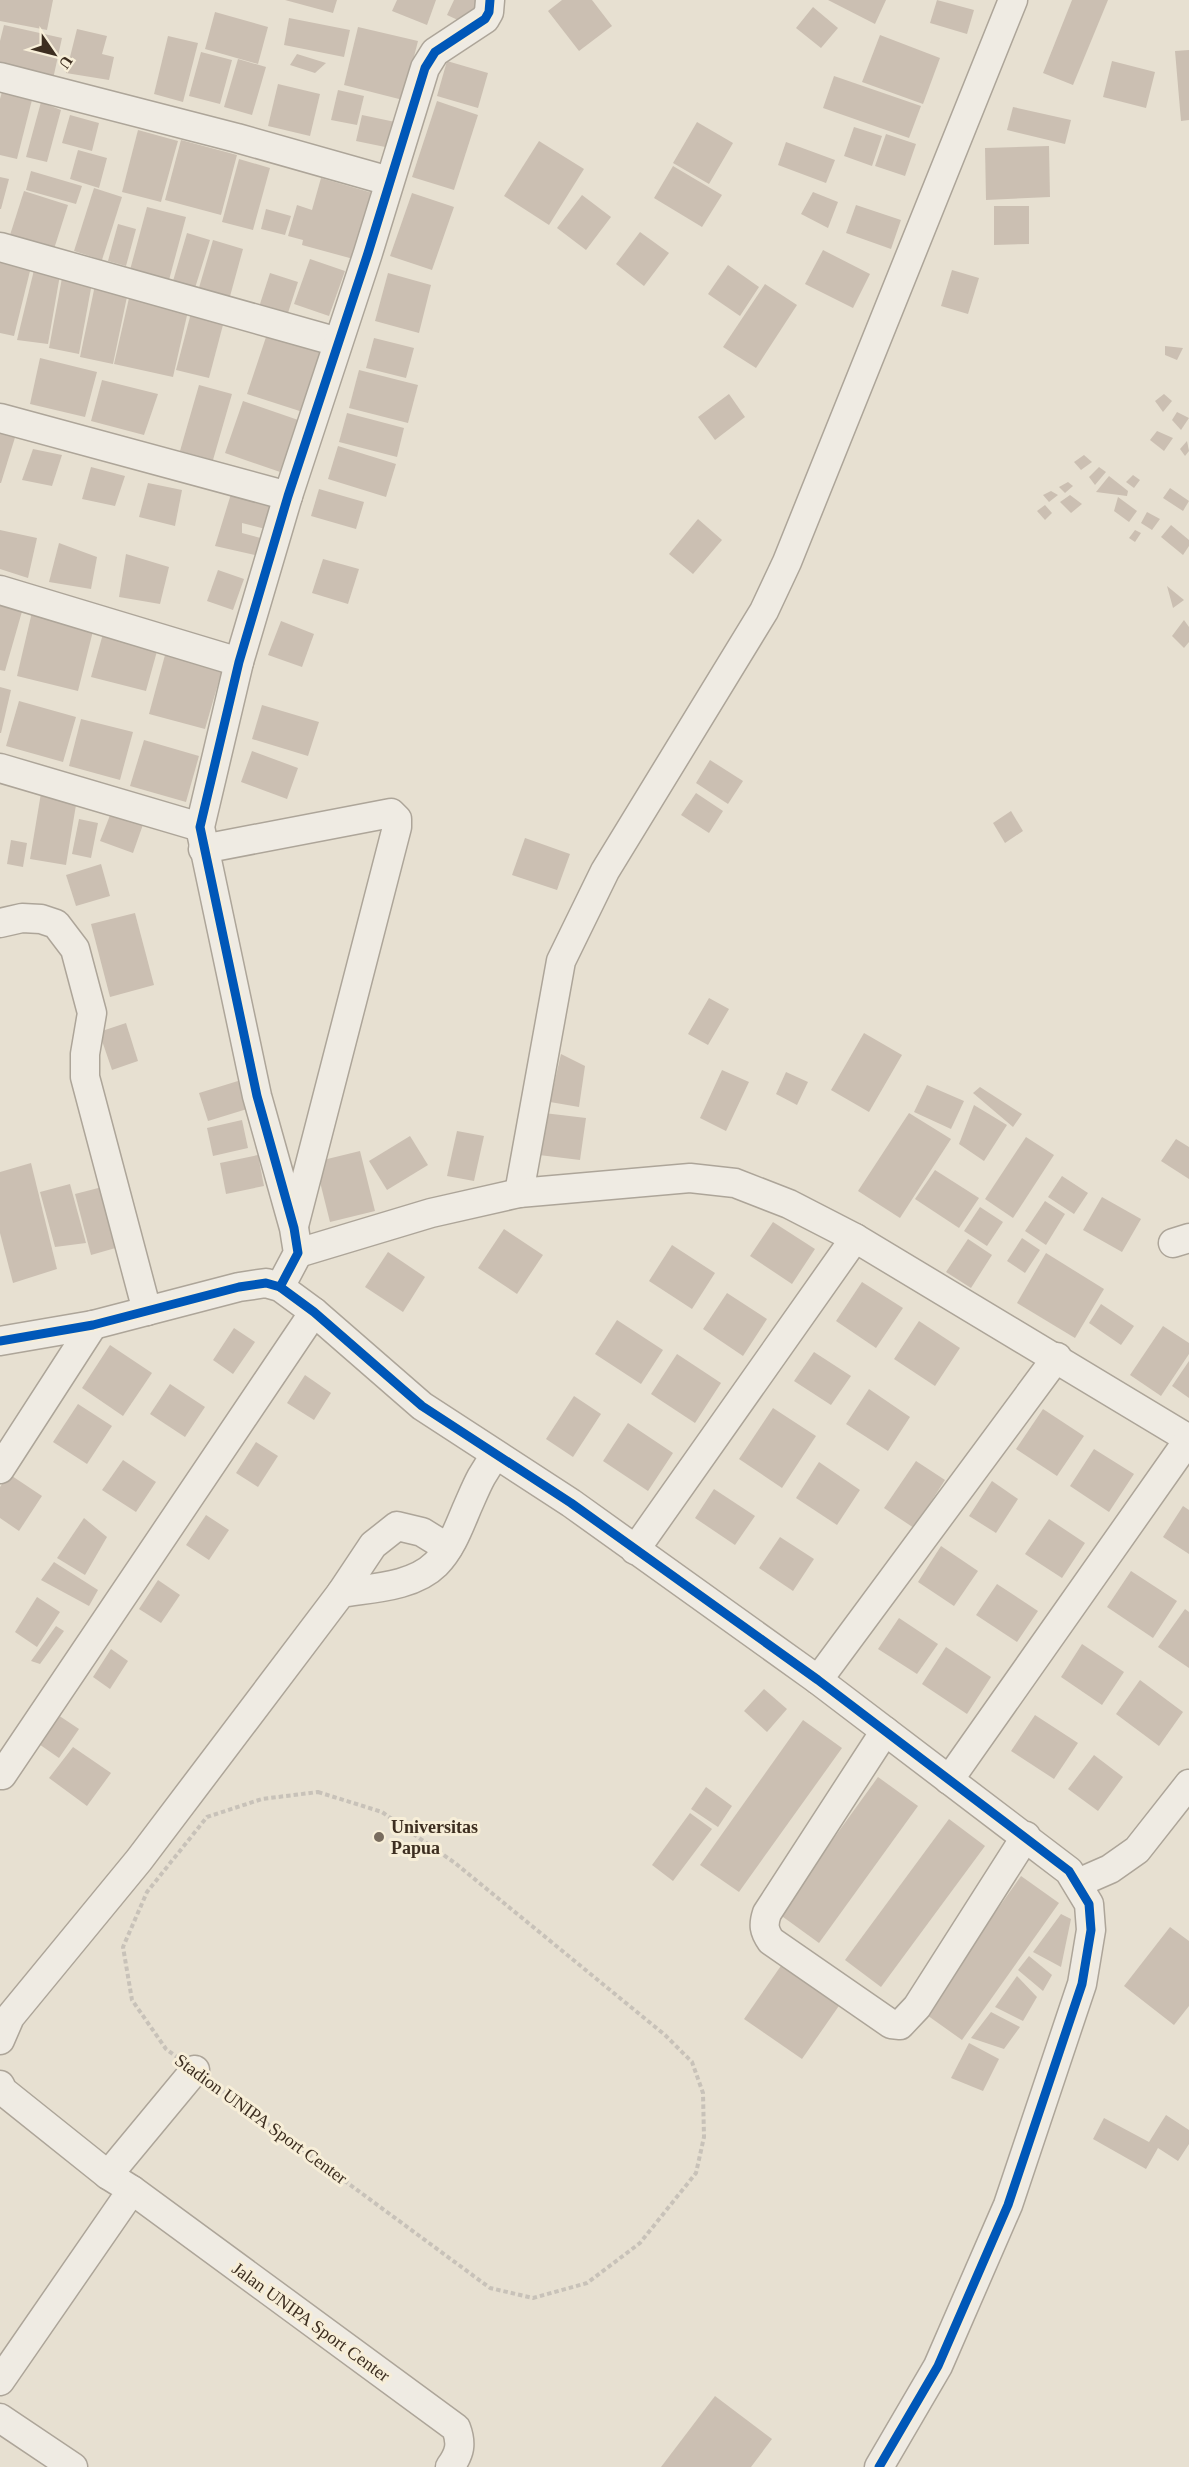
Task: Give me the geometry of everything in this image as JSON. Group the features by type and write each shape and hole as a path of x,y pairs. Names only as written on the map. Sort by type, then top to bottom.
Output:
{"street":[{"path":"296,1241 257,1096 202,838 239,662 288,496 429,59 442,47 485,19 489,12 490,0"},
{"path":"519,1193 561,961 605,870 701,717 768,601 1013,0"},
{"path":"0,77 237,138 388,181"},
{"path":"0,247 338,342"},
{"path":"0,418 288,496"},
{"path":"0,590 239,662"},
{"path":"0,768 202,838 391,813 397,819 398,827 296,1241 280,1287"},
{"path":"0,923 32,918 56,924 75,949 92,1013 85,1054 85,1077 147,1311"},
{"path":"296,1241 519,1193 690,1178 735,1183 789,1204 855,1238 1057,1357 1189,1439 949,1780"},
{"path":"635,1550 855,1238"},
{"path":"0,1341 93,1325 239,1287 266,1284 280,1287 314,1312 422,1406 571,1503 818,1680 1026,1836 1069,1871 1078,1882 1089,1904 1091,1930 1082,1984 1011,2194 938,2366 879,2467"},
{"path":"2,1775 314,1312"},
{"path":"0,1468 93,1325"},
{"path":"818,1680 1057,1357"},
{"path":"340,1593 394,1584 420,1576 436,1565 448,1548 477,1480 496,1456"},
{"path":"0,2040 10,2017 139,1860 340,1593 373,1545 397,1526 422,1532 448,1548"},
{"path":"885,1731 767,1913 764,1923 765,1933 771,1941 891,2024 900,2025 917,2007 1026,1836"},
{"path":"1078,1882 1110,1869 1137,1850 1189,1784"},
{"path":"108,2175 195,2070"},
{"name":"Jalan UNIPA Sport Center","path":"0,2085 3,2091 108,2175 132,2190 456,2428 461,2441 458,2456 450,2467"},
{"path":"0,2381 132,2190"},
{"path":"0,2418 73,2467"}],"building":[{"path":"0,0 53,0 47,30 0,21"},
{"path":"285,0 337,0 333,13"},
{"path":"397,0 436,0 427,25 392,11"},
{"path":"454,0 476,0 482,3 471,26 447,15"},
{"path":"562,0 592,0 612,26 579,51 548,11"},
{"path":"828,0 886,0 875,24"},
{"path":"937,0 974,10 967,34 930,23"},
{"path":"1072,0 1108,0 1073,85 1043,73"},
{"path":"813,7 838,28 821,48 796,28"},
{"path":"215,12 268,27 258,64 205,49"},
{"path":"289,18 350,30 344,57 284,45"},
{"path":"4,25 62,38 53,79 0,67 0,41"},
{"path":"358,27 418,41 403,100 344,85"},
{"path":"77,29 107,36 102,54 114,57 109,80 66,73"},
{"path":"880,35 940,58 923,104 862,82"},
{"path":"168,36 198,43 183,102 154,94"},
{"path":"1189,50 1189,120 1181,121 1175,51"},
{"path":"201,52 232,60 220,104 189,96"},
{"path":"297,54 326,63 315,73 290,65"},
{"path":"238,59 266,67 252,115 224,107"},
{"path":"447,61 488,73 478,108 437,96"},
{"path":"1112,61 1155,72 1146,108 1103,97"},
{"path":"834,76 921,106 909,138 823,108"},
{"path":"278,84 320,94 310,136 268,126"},
{"path":"3,88 33,96 17,159 0,155 0,99"},
{"path":"338,90 364,96 357,125 331,120"},
{"path":"437,101 478,115 454,190 412,177"},
{"path":"41,102 61,110 47,162 26,157"},
{"path":"1013,107 1071,120 1065,144 1007,130"},
{"path":"70,115 99,123 92,151 62,143"},
{"path":"362,115 400,123 395,149 356,141"},
{"path":"697,122 733,143 709,184 673,163"},
{"path":"854,127 882,136 872,166 844,156"},
{"path":"138,130 178,141 161,202 122,192"},
{"path":"886,134 916,144 905,176 875,166"},
{"path":"181,140 237,155 221,215 165,200"},
{"path":"539,141 584,169 549,225 504,196"},
{"path":"786,142 835,160 826,183 778,165"},
{"path":"1049,146 1050,197 986,200 985,148"},
{"path":"78,150 107,158 99,188 70,179"},
{"path":"239,159 270,168 253,230 222,222"},
{"path":"673,166 722,195 702,227 654,198"},
{"path":"31,171 82,186 76,204 26,190"},
{"path":"0,177 9,179 1,209 0,209"},
{"path":"321,178 376,194 357,260 302,245 303,240 288,236 297,205 312,210"},
{"path":"94,188 122,197 102,260 74,251"},
{"path":"24,191 68,205 54,249 10,235"},
{"path":"813,192 838,202 828,228 801,214"},
{"path":"412,193 454,207 432,270 390,256"},
{"path":"582,195 611,217 586,250 557,228"},
{"path":"856,205 901,220 891,249 846,233"},
{"path":"994,206 1029,206 1029,244 994,245"},
{"path":"147,207 186,217 169,280 130,270"},
{"path":"266,209 291,216 285,235 261,229"},
{"path":"118,224 136,229 126,266 108,261"},
{"path":"640,232 669,253 644,286 616,264"},
{"path":"187,233 210,240 195,288 173,281"},
{"path":"213,240 243,249 229,300 198,291"},
{"path":"823,250 870,274 853,308 805,284"},
{"path":"310,259 345,271 329,316 294,304"},
{"path":"0,260 31,267 14,336 0,333"},
{"path":"728,265 759,287 740,316 708,294"},
{"path":"34,270 60,275 48,344 17,340"},
{"path":"952,270 979,278 968,314 941,306"},
{"path":"270,273 298,282 287,316 259,307"},
{"path":"388,273 431,285 419,333 375,321"},
{"path":"62,278 92,283 79,354 49,348"},
{"path":"765,284 797,305 756,368 723,347"},
{"path":"95,285 128,292 113,364 80,357"},
{"path":"129,298 188,311 173,377 114,364"},
{"path":"191,313 224,321 209,378 176,370"},
{"path":"268,331 329,350 309,414 247,394"},
{"path":"374,338 414,348 406,378 366,368"},
{"path":"1165,346 1183,348 1177,360 1165,355"},
{"path":"40,358 97,372 85,417 30,404"},
{"path":"359,370 418,385 408,423 349,408"},
{"path":"102,380 158,394 144,435 91,421"},
{"path":"199,385 232,394 213,460 180,451"},
{"path":"729,394 745,417 715,440 698,417"},
{"path":"1164,394 1172,401 1163,412 1155,401"},
{"path":"243,401 304,422 286,474 225,453"},
{"path":"1177,412 1189,418 1181,430 1172,420"},
{"path":"347,413 404,428 397,457 339,442"},
{"path":"0,427 17,431 1,483 0,483"},
{"path":"1157,431 1173,438 1164,451 1150,440"},
{"path":"1187,441 1189,451 1185,456 1180,449"},
{"path":"338,446 396,464 386,497 328,479"},
{"path":"33,449 62,455 52,486 22,480"},
{"path":"1084,455 1092,462 1081,470 1074,462"},
{"path":"91,467 125,476 115,506 82,499"},
{"path":"1099,467 1106,472 1095,485 1089,477"},
{"path":"1133,475 1140,480 1134,488 1126,482"},
{"path":"1109,476 1128,491 1127,496 1096,492"},
{"path":"1068,482 1073,486 1065,493 1059,487"},
{"path":"148,483 182,490 175,526 139,517"},
{"path":"1170,488 1189,501 1183,511 1163,498"},
{"path":"319,489 364,502 356,529 311,516"},
{"path":"1051,491 1058,495 1049,502 1043,495"},
{"path":"231,494 280,508 273,531 242,523 242,533 268,540 264,557 215,546"},
{"path":"1070,495 1082,504 1071,513 1060,502"},
{"path":"1118,497 1137,511 1129,522 1114,511"},
{"path":"1045,505 1052,513 1045,520 1037,511"},
{"path":"1147,512 1160,519 1152,530 1141,523"},
{"path":"698,519 722,540 693,574 669,554"},
{"path":"1171,525 1189,540 1189,546 1183,555 1161,537"},
{"path":"0,530 37,538 28,578 0,569"},
{"path":"1135,530 1141,533 1135,542 1129,538"},
{"path":"59,543 97,557 91,589 49,582"},
{"path":"126,554 169,567 160,604 119,597"},
{"path":"323,559 359,569 348,604 312,593"},
{"path":"218,570 244,579 233,610 207,601"},
{"path":"1167,586 1184,600 1173,608"},
{"path":"0,602 23,608 5,671 0,670"},
{"path":"32,612 94,627 78,691 17,676"},
{"path":"1184,620 1189,627 1189,642 1184,648 1172,636"},
{"path":"281,621 314,634 302,667 268,655"},
{"path":"104,630 159,644 146,691 91,677"},
{"path":"165,655 222,670 205,729 149,714"},
{"path":"0,687 11,690 1,733 0,733"},
{"path":"19,701 76,717 63,762 6,746"},
{"path":"262,705 319,722 308,756 252,739"},
{"path":"81,719 133,732 120,780 69,766"},
{"path":"144,740 199,756 186,802 130,786"},
{"path":"252,751 298,768 287,799 241,782"},
{"path":"710,760 743,781 728,804 696,783"},
{"path":"42,787 78,793 66,865 30,859"},
{"path":"696,793 723,811 709,833 681,815"},
{"path":"114,805 146,816 133,853 100,841"},
{"path":"1011,811 1023,831 1005,843 993,823"},
{"path":"79,819 98,823 91,858 72,854"},
{"path":"525,838 570,854 557,890 512,875"},
{"path":"11,840 27,843 23,867 7,864"},
{"path":"101,864 110,896 76,906 66,875"},
{"path":"135,913 154,985 110,997 91,924"},
{"path":"709,998 729,1009 708,1045 688,1034"},
{"path":"126,1023 138,1061 112,1070 99,1032"},
{"path":"864,1033 902,1055 869,1112 831,1090"},
{"path":"561,1054 585,1066 579,1107 550,1102"},
{"path":"722,1070 749,1082 726,1131 700,1118"},
{"path":"786,1072 808,1082 797,1105 776,1094"},
{"path":"238,1081 247,1109 208,1121 199,1093"},
{"path":"927,1085 964,1101 951,1129 914,1112"},
{"path":"980,1087 1022,1114 1013,1127 973,1093"},
{"path":"974,1105 1007,1125 984,1161 959,1144"},
{"path":"544,1113 586,1118 580,1160 539,1155"},
{"path":"909,1113 951,1139 900,1218 858,1191"},
{"path":"242,1120 248,1148 213,1156 207,1128"},
{"path":"457,1131 484,1136 474,1181 447,1176"},
{"path":"410,1136 428,1165 387,1190 369,1161"},
{"path":"1026,1137 1054,1155 1013,1218 985,1199"},
{"path":"1176,1139 1189,1147 1189,1179 1161,1161"},
{"path":"360,1151 375,1211 330,1222 315,1162"},
{"path":"258,1155 264,1186 226,1194 220,1163"},
{"path":"31,1163 57,1269 13,1283 0,1233 0,1172"},
{"path":"935,1170 979,1198 959,1228 915,1199"},
{"path":"1062,1176 1088,1193 1074,1214 1048,1197"},
{"path":"70,1184 86,1243 55,1247 40,1192"},
{"path":"110,1185 126,1245 91,1255 75,1194"},
{"path":"1102,1197 1141,1219 1122,1252 1083,1230"},
{"path":"1045,1201 1065,1214 1046,1245 1025,1231"},
{"path":"980,1207 1003,1222 987,1246 964,1231"},
{"path":"773,1222 815,1249 792,1284 750,1256"},
{"path":"504,1229 543,1255 517,1294 478,1268"},
{"path":"1022,1238 1040,1250 1025,1273 1007,1261"},
{"path":"968,1239 992,1255 971,1288 946,1272"},
{"path":"672,1245 715,1273 692,1309 649,1281"},
{"path":"388,1252 425,1277 403,1312 365,1287"},
{"path":"1046,1253 1104,1289 1075,1338 1017,1303"},
{"path":"862,1282 903,1308 876,1348 836,1321"},
{"path":"727,1293 767,1319 743,1356 703,1329"},
{"path":"1101,1304 1134,1326 1121,1345 1089,1323"},
{"path":"617,1320 663,1350 641,1384 595,1354"},
{"path":"919,1321 960,1348 935,1386 894,1359"},
{"path":"1163,1326 1189,1343 1189,1354 1161,1396 1130,1375"},
{"path":"234,1328 255,1342 233,1374 213,1360"},
{"path":"110,1345 152,1373 123,1416 82,1388"},
{"path":"814,1352 851,1376 831,1405 794,1381"},
{"path":"677,1354 721,1383 695,1423 651,1394"},
{"path":"1189,1361 1189,1398 1172,1386"},
{"path":"305,1375 331,1393 314,1420 287,1403"},
{"path":"170,1384 205,1407 185,1437 150,1414"},
{"path":"869,1389 910,1417 888,1451 846,1424"},
{"path":"574,1396 601,1414 573,1457 546,1439"},
{"path":"78,1404 112,1426 87,1464 53,1442"},
{"path":"773,1408 816,1436 782,1488 739,1459"},
{"path":"1043,1409 1084,1436 1057,1476 1016,1449"},
{"path":"628,1423 673,1453 648,1491 603,1461"},
{"path":"256,1442 278,1456 258,1487 236,1473"},
{"path":"1094,1449 1134,1474 1109,1512 1070,1486"},
{"path":"123,1460 156,1482 136,1512 102,1490"},
{"path":"916,1461 945,1480 914,1528 884,1508"},
{"path":"819,1462 860,1490 837,1525 796,1498"},
{"path":"9,1474 42,1496 19,1531 0,1518 0,1487"},
{"path":"992,1481 1018,1499 996,1533 969,1516"},
{"path":"714,1489 755,1516 735,1545 695,1518"},
{"path":"1183,1506 1189,1510 1189,1554 1163,1537"},
{"path":"206,1515 229,1530 209,1560 186,1545"},
{"path":"84,1518 107,1537 85,1575 57,1558"},
{"path":"1049,1519 1085,1543 1062,1578 1025,1554"},
{"path":"780,1537 814,1559 793,1591 759,1568"},
{"path":"941,1546 978,1571 954,1606 918,1582"},
{"path":"54,1562 98,1590 89,1606 41,1580"},
{"path":"1131,1571 1177,1601 1153,1638 1107,1607"},
{"path":"158,1580 180,1595 161,1623 139,1609"},
{"path":"997,1584 1038,1611 1017,1642 976,1615"},
{"path":"37,1597 60,1612 37,1647 15,1632"},
{"path":"1185,1609 1189,1612 1189,1668 1158,1647"},
{"path":"899,1618 938,1644 917,1674 878,1649"},
{"path":"56,1626 64,1631 40,1664 31,1661"},
{"path":"1082,1644 1124,1672 1102,1705 1061,1677"},
{"path":"946,1647 991,1677 967,1714 922,1684"},
{"path":"111,1649 128,1661 110,1689 93,1677"},
{"path":"1140,1680 1183,1712 1159,1746 1116,1714"},
{"path":"764,1689 787,1709 767,1732 744,1711"},
{"path":"55,1713 79,1729 59,1758 36,1742"},
{"path":"1035,1715 1078,1743 1054,1779 1011,1751"},
{"path":"803,1720 842,1748 739,1892 700,1865"},
{"path":"73,1747 111,1773 87,1806 49,1778"},
{"path":"1094,1755 1123,1777 1098,1811 1068,1789"},
{"path":"878,1777 918,1806 819,1943 779,1914"},
{"path":"706,1787 732,1806 718,1827 691,1809"},
{"path":"690,1813 712,1829 673,1881 652,1865"},
{"path":"949,1819 985,1846 881,1987 845,1960"},
{"path":"1021,1876 1059,1903 962,2040 924,2013"},
{"path":"1061,1914 1071,1919 1061,1967 1033,1952"},
{"path":"1170,1927 1189,1941 1189,2006 1174,2025 1124,1986"},
{"path":"1029,1956 1052,1975 1043,1991 1018,1970"},
{"path":"785,1960 843,2000 802,2059 744,2019"},
{"path":"1017,1976 1037,1997 1023,2021 995,2007"},
{"path":"991,2012 1020,2027 1004,2049 971,2038"},
{"path":"969,2043 999,2059 983,2091 951,2078"},
{"path":"1166,2115 1189,2130 1189,2144 1178,2161 1158,2148 1146,2169 1093,2139 1104,2118 1149,2142"},
{"path":"715,2396 772,2439 751,2467 661,2467"}],"cycle path":[{"path":"280,1287 298,1253 294,1228 257,1096 200,827 239,662 288,496 368,253 425,68 435,52 485,19 489,12 490,0"},
{"path":"0,1341 93,1325 239,1287 266,1283 280,1287 314,1312 422,1406 571,1503 818,1680 1069,1871 1089,1904 1091,1930 1082,1984 1008,2205 938,2366 879,2467"}],"place":[{"name":"Universitas Papua","path":"379,1837"}]}
